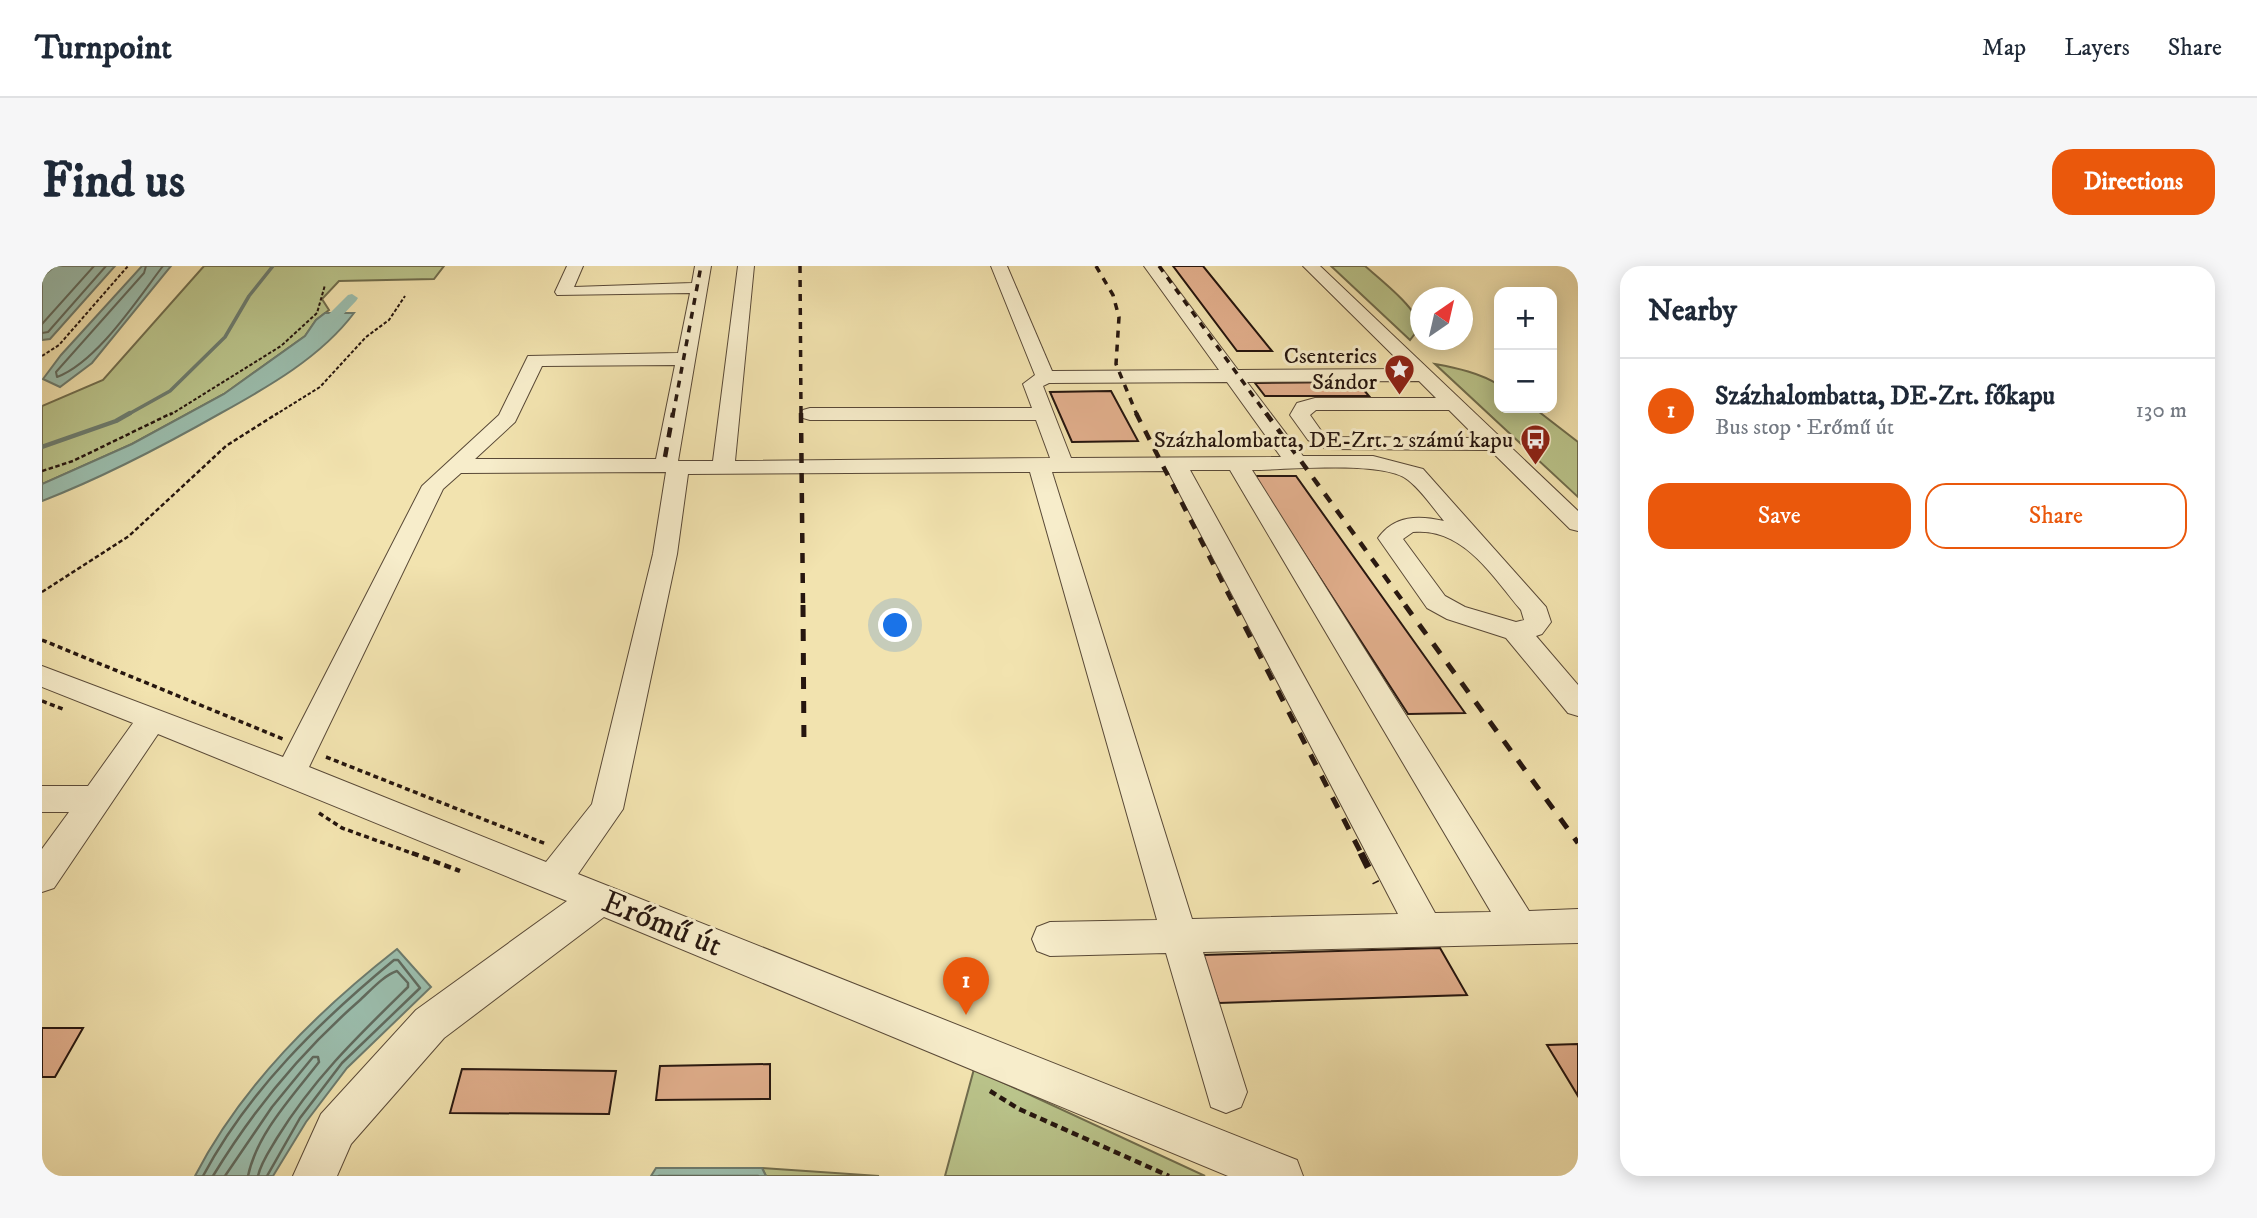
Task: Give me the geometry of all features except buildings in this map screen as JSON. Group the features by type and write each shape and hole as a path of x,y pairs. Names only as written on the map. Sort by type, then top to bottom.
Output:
{"street":[{"path":"575,266 563,292 698,288"},
{"path":"552,879 574,855 607,808 665,554 685,359 703,266"},
{"path":"723,467 746,266"},
{"path":"999,266 1045,377"},
{"path":"1152,266 1297,463"},
{"path":"1311,266 1578,524"},
{"path":"290,773 433,486 508,418 536,360 685,359"},
{"path":"1226,1092 1180,937 1051,465 1044,414 1033,384 1045,377 1424,375"},
{"path":"946,394 1014,414"},
{"path":"1454,404 1315,404 1304,407 1300,415 1315,436 1327,443 1496,444"},
{"path":"810,414 1044,414"},
{"path":"457,466 723,467 1379,462 1396,465 1415,474 1533,607 1538,622 1533,628 1516,631 1456,613 1436,602 1390,538 1396,529 1413,524 1442,527 1473,540"},
{"path":"1237,464 1520,928"},
{"path":"1176,465 1426,931"},
{"path":"1516,631 1578,705"},
{"name":"Erőmű út","path":"42,676 290,773 1281,1176"},
{"path":"42,877 153,719"},
{"path":"42,799 98,799"},
{"path":"315,1176 336,1129 430,1024 577,914 602,899"},
{"path":"1050,939 1578,926"}],"path":[{"path":"42,356 59,345 128,266"},
{"path":"42,471 73,461 168,416 281,346 317,313 325,285"},
{"path":"42,592 129,536 226,446 320,387 366,337 389,320 405,296"}],"green space":[{"path":"204,266 444,266 434,279 339,281 322,299 329,310 316,320 305,336 224,394 132,444 42,484 42,406 103,380"},
{"path":"1331,266 1365,266 1389,286 1410,309 1410,340"},
{"path":"1435,364 1494,382 1494,413 1540,413 1578,442 1578,497"},
{"path":"974,1069 1205,1176 945,1176"},
{"path":"762,1168 879,1176 766,1176"}],"water":[{"path":"55,266 115,266 50,339 42,340 42,277"},
{"path":"142,266 171,266 92,363 60,387 43,379 61,355"},
{"path":"325,313 354,313 326,344 275,382 155,449 42,501 42,484 132,444 224,394 305,336 316,320"},
{"path":"397,949 431,987 347,1068 306,1122 273,1176 195,1176 235,1111 284,1052 339,998"},
{"path":"656,1168 762,1168 766,1176 651,1176"}],"waterway":[{"path":"127,415 170,391 225,337 249,296 273,266"},
{"path":"317,334 352,298"},
{"path":"42,447 116,421 130,413"}],"railway":[{"path":"673,415 701,266"},
{"path":"800,266 801,415"},
{"path":"1096,266 1113,295 1119,317 1116,364 1137,415"},
{"path":"1159,266 1267,415"},
{"path":"665,457 673,413"},
{"path":"801,413 803,607"},
{"path":"1266,413 1407,607"},
{"path":"1137,415 1235,607"},
{"path":"803,605 804,747"},
{"path":"1234,605 1362,855"},
{"path":"1405,605 1578,843"},
{"path":"1362,855 1376,883"}],"place":[{"name":"Csenterics Sándor","path":"1400,396"},
{"name":"Százhalombatta, DE-Zrt. 2 számú kapu","path":"1536,467"},
{"name":"Százhalombatta, DE-Zrt. főkapu","path":"966,1015"}]}
